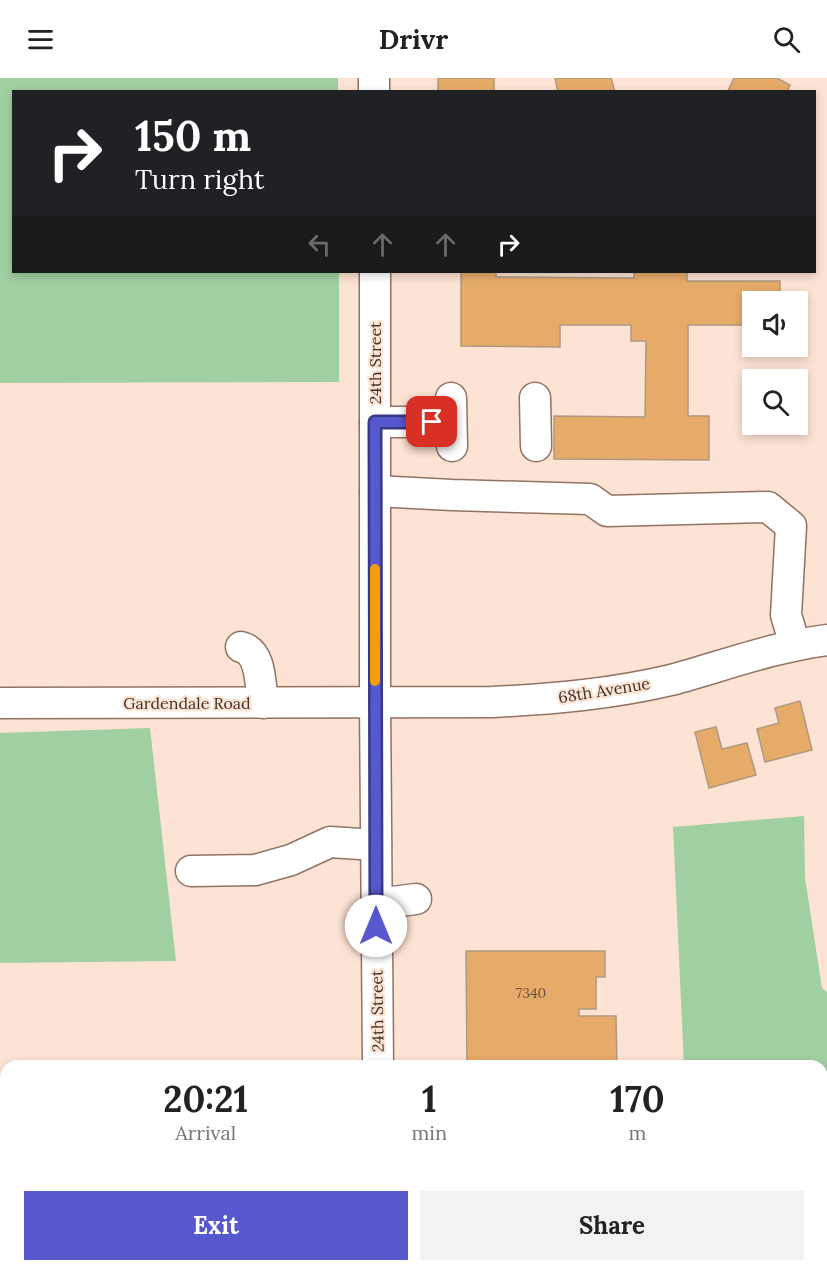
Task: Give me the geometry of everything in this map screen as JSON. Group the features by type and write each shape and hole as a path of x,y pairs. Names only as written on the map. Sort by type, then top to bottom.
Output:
{"street":[{"name":"24th Street","path":"375,273 378,1060"},
{"path":"535,398 536,446"},
{"path":"375,422 451,422"},
{"path":"375,491 590,499 607,511 768,507 791,526 786,615 795,645"},
{"name":"68th Avenue","path":"375,702 492,702 562,698 599,693 670,680 768,651 827,640"},
{"path":"242,646 252,652 256,660 262,703"},
{"name":"Gardendale Road","path":"0,703 375,702"},
{"path":"190,871 255,870 291,861 330,842 376,845"},
{"path":"376,904 416,899"}],"green space":[{"path":"0,78 338,78 338,90 12,90 12,273 339,273 339,382 0,383"},
{"path":"150,728 176,961 0,963 0,733"},
{"path":"804,816 805,878 822,988 827,992 827,1060 684,1060 673,827"}],"building":[{"path":"438,78 494,78 494,90 438,90"},
{"path":"555,78 611,78 614,90 558,90"},
{"path":"734,78 777,78 790,85 788,90 728,90"},
{"path":"461,273 496,273 496,277 634,278 634,273 687,273 687,281 780,281 780,291 742,291 742,325 688,325 688,416 709,416 709,460 554,459 554,416 645,417 646,341 631,341 631,325 560,325 560,347 461,346"},
{"path":"800,701 812,750 765,762 757,729 779,723 775,708"},
{"path":"716,727 722,749 747,743 756,775 709,788 695,732"},
{"path":"466,951 605,951 605,977 596,977 596,1009 579,1009 579,1016 616,1016 617,1060 467,1060"}],"slow traffic":[{"path":"375,569 375,681"}],"route":[{"path":"376,926 375,422 432,422"}]}
